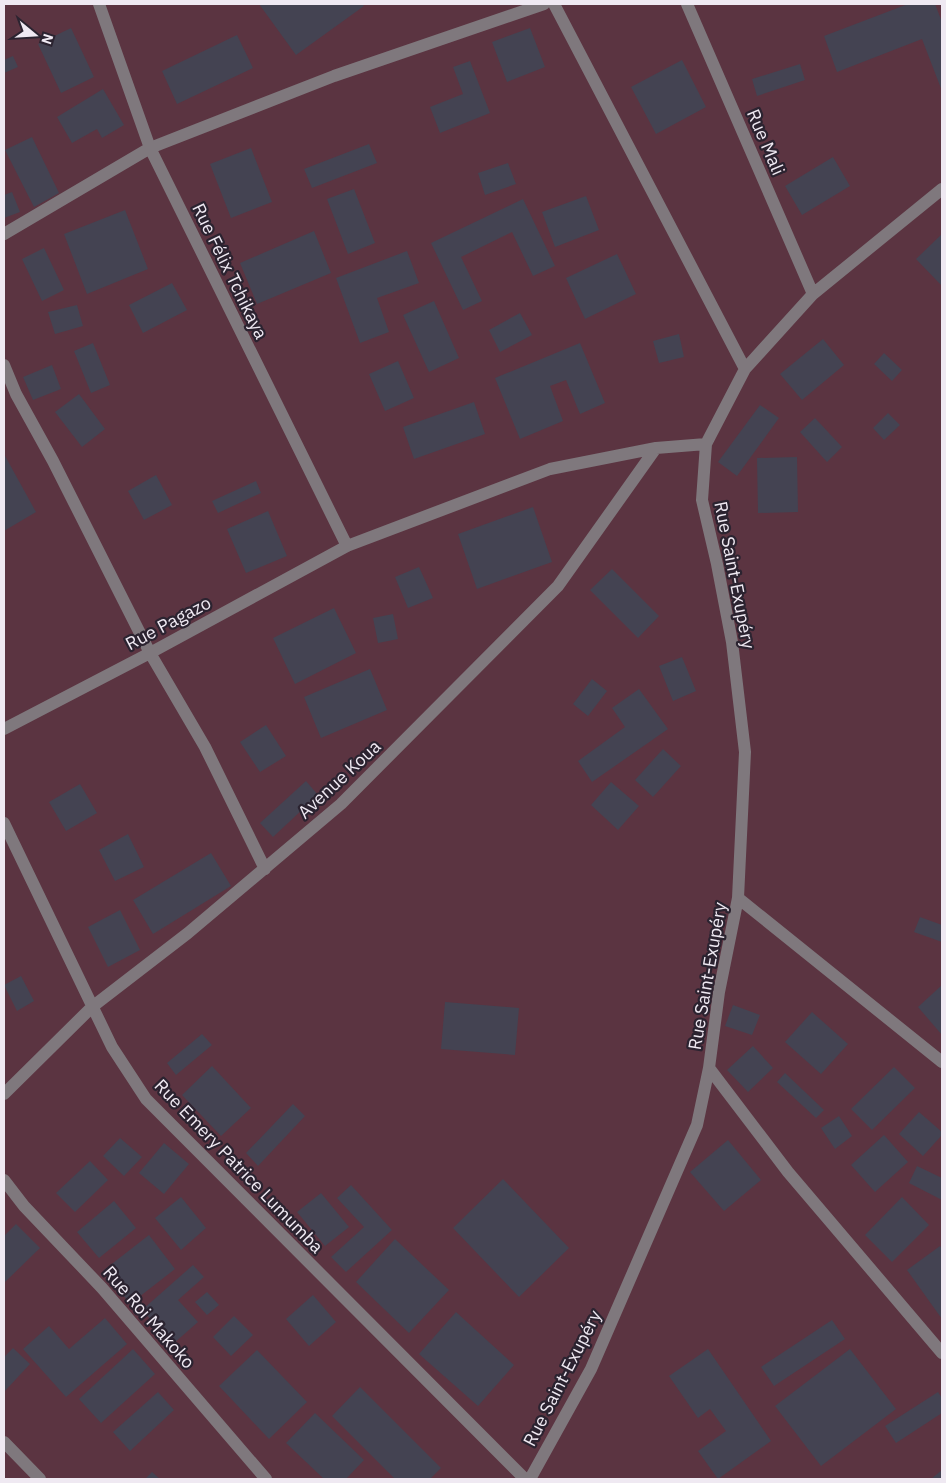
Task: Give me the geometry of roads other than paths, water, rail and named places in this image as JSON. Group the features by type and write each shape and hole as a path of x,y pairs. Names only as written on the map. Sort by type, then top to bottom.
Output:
{"street":[{"name":"Rue Félix Tchikaya","path":"99,4 150,148 348,546"},
{"path":"4,234 150,148 334,76 544,4"},
{"path":"554,4 745,369"},
{"name":"Rue Mali","path":"687,4 813,294"},
{"path":"706,444 745,369 813,294 942,189"},
{"path":"4,365 16,394 53,461 150,653 205,747 265,869"},
{"name":"Rue Pagazo","path":"4,729 348,546 550,469 656,448 706,444"},
{"name":"Rue Saint-Exupéry","path":"530,1479 595,1360 697,1124 709,1068 719,992 738,898 745,752 732,642 702,500 706,444"},
{"name":"Avenue Koua","path":"4,1094 92,1007 188,933 341,804 558,586 656,448"},
{"name":"Rue Emery Patrice Lumumba","path":"4,823 112,1047 146,1099 525,1479"},
{"path":"738,898 942,1062"},
{"path":"709,1068 788,1172 942,1353"},
{"name":"Rue Roi Makoko","path":"4,1180 24,1206 102,1288 266,1479"},
{"path":"4,1442 40,1479"}]}
